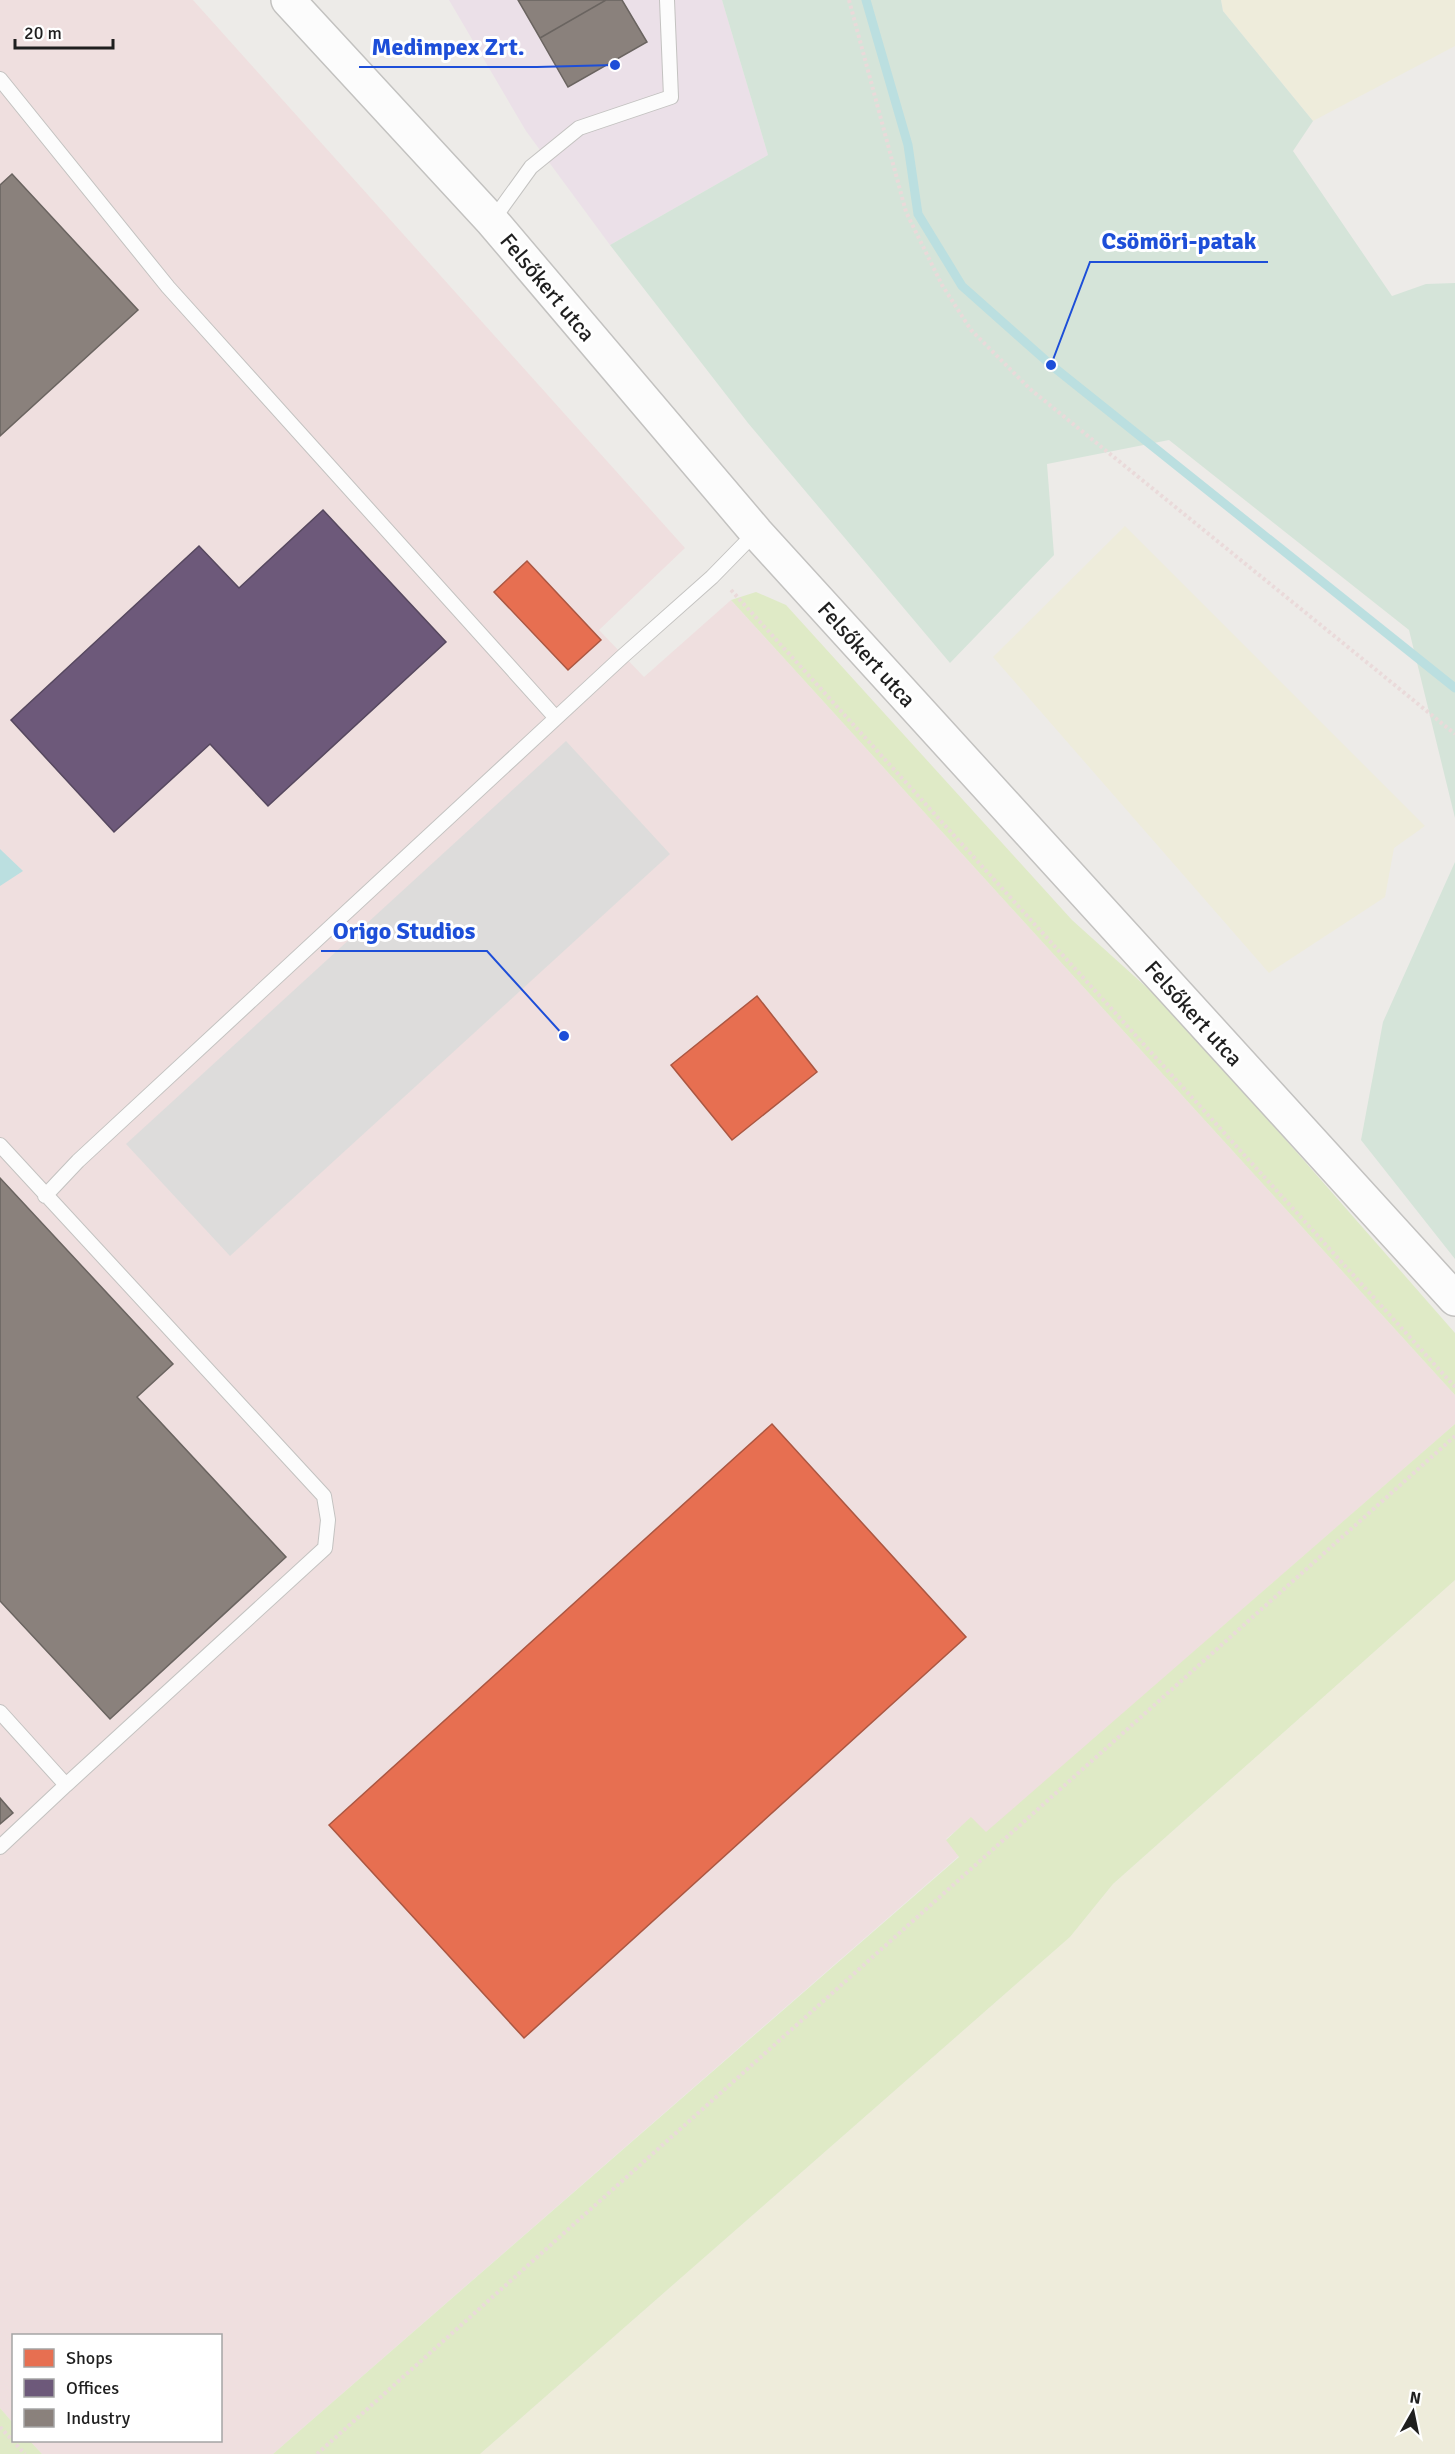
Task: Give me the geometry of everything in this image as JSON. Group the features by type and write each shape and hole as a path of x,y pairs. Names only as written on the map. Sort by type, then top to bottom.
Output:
{"street":[{"name":"Felsőkert utca","path":"288,0 492,221 756,532 1455,1299"}],"lane":[{"path":"492,221 531,167 579,128 671,97 667,0"},
{"path":"0,79 5,97 168,287 556,718"},
{"path":"45,1196 78,1161 556,718 716,573 756,532"},
{"path":"0,1145 324,1496 328,1520 325,1548 0,1847"},
{"path":"0,1712 66,1785"}],"path":[{"path":"849,0 906,212 942,285 972,330 1030,389 1455,734"},
{"path":"716,573 1455,1387"},
{"path":"317,2454 1455,1436"},
{"path":"0,2427 12,2440"},
{"path":"14,2442 25,2454"}],"shaded area":[{"path":"0,0 193,0 685,548 599,630 644,677 731,600 1455,1395 1455,1424 986,1833 971,1818 946,1839 959,1856 273,2454 42,2454 31,2442 222,2442 222,2334 12,2334 12,2422 0,2408"},
{"path":"449,0 722,0 768,155 610,245 526,131"},
{"path":"722,0 1221,0 1223,11 1313,121 1293,151 1392,296 1426,284 1455,283 1455,818 1409,630 1169,440 1047,464 1054,555 950,663 748,423 610,245 768,155"},
{"path":"1221,0 1455,0 1455,46 1313,121 1223,11"},
{"path":"1125,526 1425,826 1394,848 1385,897 1269,973 993,657"},
{"path":"566,741 670,854 230,1256 126,1144"},
{"path":"1455,862 1455,1259 1361,1140 1383,1022"},
{"path":"1455,1580 1455,2454 480,2454 1070,1937 1113,1884"}],"green space":[{"path":"756,592 786,605 1072,920 1174,1012 1455,1333 1455,1395 731,600"},
{"path":"1455,1424 1455,1580 1113,1884 1070,1937 480,2454 273,2454 959,1857 946,1840 971,1817 986,1832"},
{"path":"0,2408 12,2422 12,2442 31,2442 42,2454 0,2454"}],"water":[{"path":"0,849 23,871 0,886"}],"building: Shops":[{"path":"527,561 601,640 568,670 494,592"},
{"path":"757,996 817,1072 732,1140 671,1065"},
{"path":"772,1424 966,1637 524,2038 329,1825"}],"building: Offices":[{"path":"323,510 446,642 268,806 210,744 114,832 11,720 199,546 239,588"}],"building: Industry":[{"path":"518,0 606,0 540,38"},
{"path":"606,0 622,0 647,42 568,87 540,38"},
{"path":"12,174 138,310 0,436 0,185"},
{"path":"0,1178 173,1364 137,1397 286,1557 110,1719 0,1601"},
{"path":"0,1798 13,1813 0,1824"}],"waterway":[{"path":"866,0 908,145 918,214 962,286 1051,365 1455,688"}],"place":[{"name":"Medimpex Zrt.","path":"615,65"},
{"name":"Csömöri-patak","path":"1051,365"},
{"name":"Origo Studios","path":"564,1036"}]}
